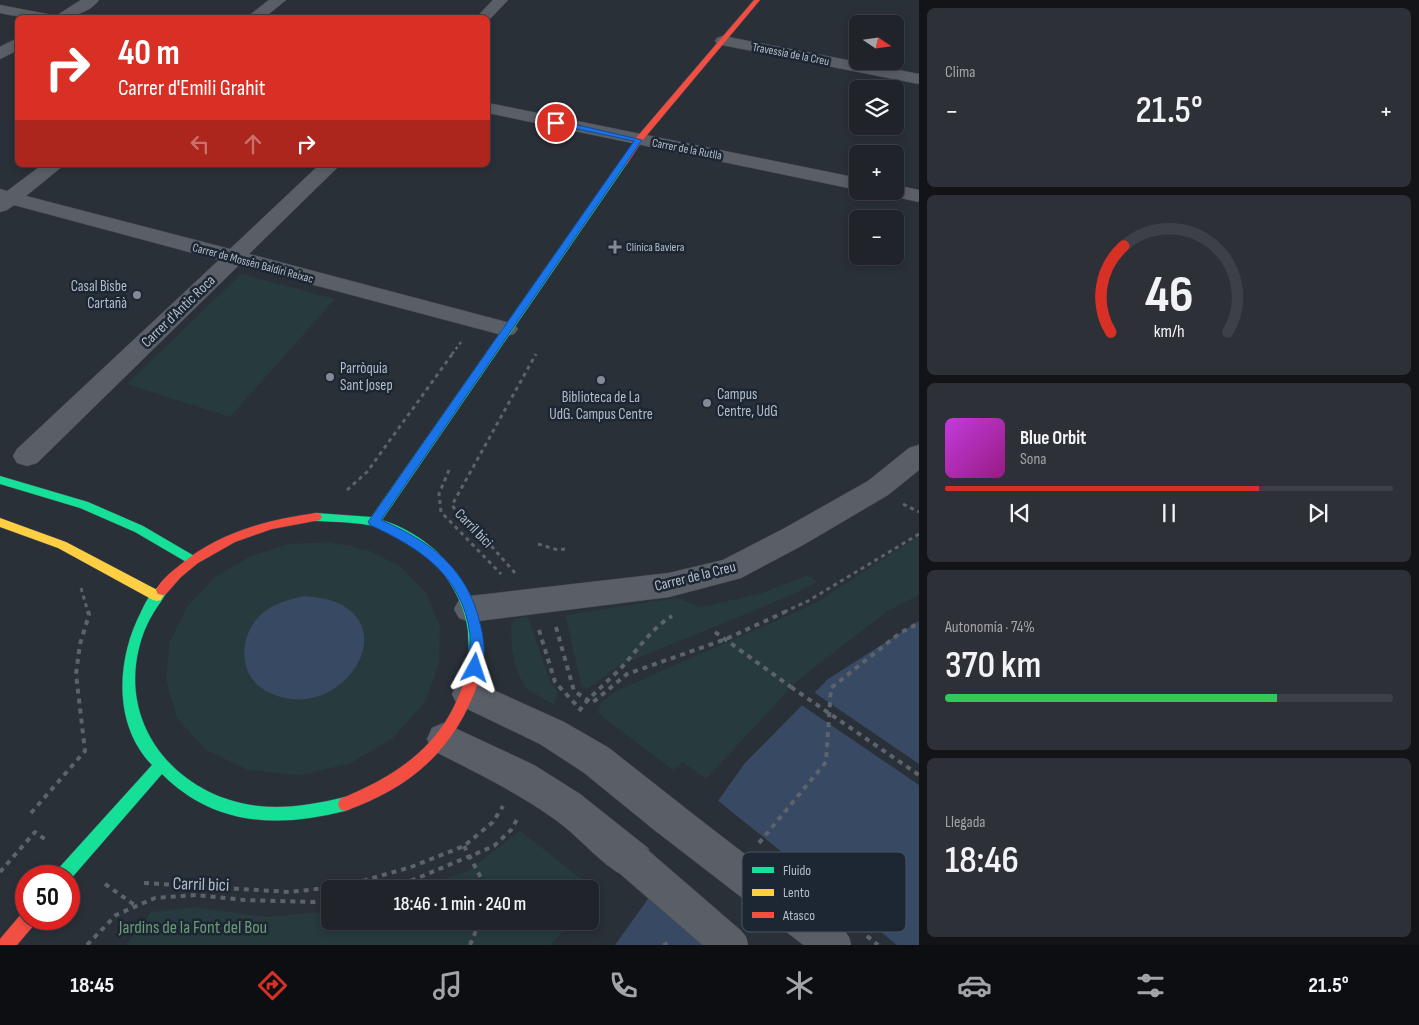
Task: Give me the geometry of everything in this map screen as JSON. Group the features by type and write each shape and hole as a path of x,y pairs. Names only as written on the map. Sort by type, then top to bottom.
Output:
{"main road":[{"path":"374,522 506,329 639,140 757,0"},
{"path":"0,480 84,505 139,529 192,560"},
{"path":"316,517 374,522 401,534 426,549 444,565 459,584 470,609 476,634 477,652 469,694 444,739 416,766 389,785 352,803 321,811 276,815 237,809 196,794 160,766 141,741 132,721 126,695 126,674 133,640 157,596 174,576 192,560 231,537 262,526 287,520 316,517"},
{"path":"0,522 54,540 86,554 157,596"},
{"path":"72,865 160,766"},
{"path":"6,945 19,930"}],"street":[{"path":"65,15 92,0"},
{"path":"258,15 279,0"},
{"path":"486,15 501,0"},
{"path":"0,9 31,15"},
{"name":"Travessia de la Creu","path":"723,41 919,79"},
{"path":"0,54 15,45"},
{"name":"Carrer de la Rutlla","path":"490,108 849,182"},
{"path":"3,200 51,167"},
{"name":"Carrer d'Antic Roca","path":"26,456 328,167"},
{"path":"904,193 919,196"},
{"name":"Carrer de Mossèn Baldiri Reixac","path":"3,200 229,263 506,329"},
{"name":"Carrer de la Creu","path":"470,609 669,585 730,570 793,537 878,488 919,455"},
{"path":"469,694 552,733 596,760 742,875"},
{"path":"444,739 528,781 567,806 730,945"},
{"path":"816,932 833,945"}],"path":[{"path":"339,492 348,490 367,472 464,338"},
{"path":"536,354 452,505 456,515 482,536 508,568 517,575 543,573 540,600 574,691 592,703 627,674 726,639 808,601 919,534"},
{"name":"Carril bici","path":"449,469 439,494 441,512 498,571 511,582 527,587 540,600 555,682 580,709"},
{"path":"538,544 558,550 565,549"},
{"path":"31,813 85,751 76,674 80,644 89,615 80,587"},
{"path":"756,846 826,762 831,688 900,633 919,624"},
{"path":"715,632 919,775"},
{"path":"563,740 587,700 622,668"},
{"path":"144,883 289,892 345,886 411,867 464,846 493,822 528,781"},
{"path":"413,880 470,858 494,846 511,830 528,781"},
{"path":"464,846 482,880"},
{"name":"Carril bici","path":"87,945 116,915 155,898 196,894 244,900 321,901"},
{"path":"470,945 476,930"},
{"path":"664,945 670,943 677,936"}],"green space":[{"path":"241,274 335,299 230,417 127,384"},
{"path":"919,536 919,595 886,612 797,681 706,779 683,762 673,770 598,713 601,703 616,691 814,604"},
{"path":"330,542 368,550 401,567 426,593 440,626 439,663 425,702 393,738 349,764 299,775 248,770 206,750 177,718 166,679 170,642 187,607 215,577 251,556 290,544"},
{"path":"809,575 817,582 792,595 620,665 588,688 582,687 565,615 677,598 701,607 759,594"},
{"path":"528,617 551,684 558,691 554,705 526,688 518,674 512,649 511,625 515,619"},
{"path":"520,831 583,880 441,880 468,871"},
{"name":"Jardins de la Font del Bou","path":"194,907 268,917 321,912 321,930 564,930 551,945 126,945 151,912"}],"water":[{"path":"304,596 339,603 358,619 364,639 359,660 346,680 325,694 299,699 270,693 258,686 250,676 244,652 246,640 258,618 277,604"},
{"path":"919,621 919,945 615,945 745,763 828,679"}],"pier":[{"path":"812,691 919,764 919,785 800,704"},
{"path":"716,799 782,852 742,852 742,932 881,932 897,945 710,945 650,891"}],"traffic: fast":[{"path":"374,522 624,162"},
{"path":"0,480 84,505 139,529 192,560"},
{"path":"316,517 357,519 381,524 405,534 426,548 443,565 458,585 468,607 474,630 475,655 472,680"},
{"path":"162,590 149,608 139,628 129,670 132,712 139,733 152,755 195,793 240,810 257,813 292,814 345,804"},
{"path":"73,865 160,766"}],"traffic: slow":[{"path":"0,522 62,545 157,596"}],"traffic: jam":[{"path":"624,162 639,140 757,0"},
{"path":"162,590 194,560 231,538 272,525 316,517"},
{"path":"345,804 386,786 406,773 424,757 454,721 465,701 472,680"},
{"path":"6,945 19,930"}],"place":[{"name":"Clínica Baviera","path":"615,247"},
{"name":"Casal Bisbe Cartañà","path":"137,295"},
{"name":"Parròquia Sant Josep","path":"330,377"},
{"name":"Biblioteca de La UdG. Campus Centre","path":"601,380"},
{"name":"Campus Centre, UdG","path":"707,403"}],"route":[{"path":"475,668 477,652 476,634 470,609 459,584 444,565 426,549 401,534 374,522 506,329 639,140 556,123"}]}
